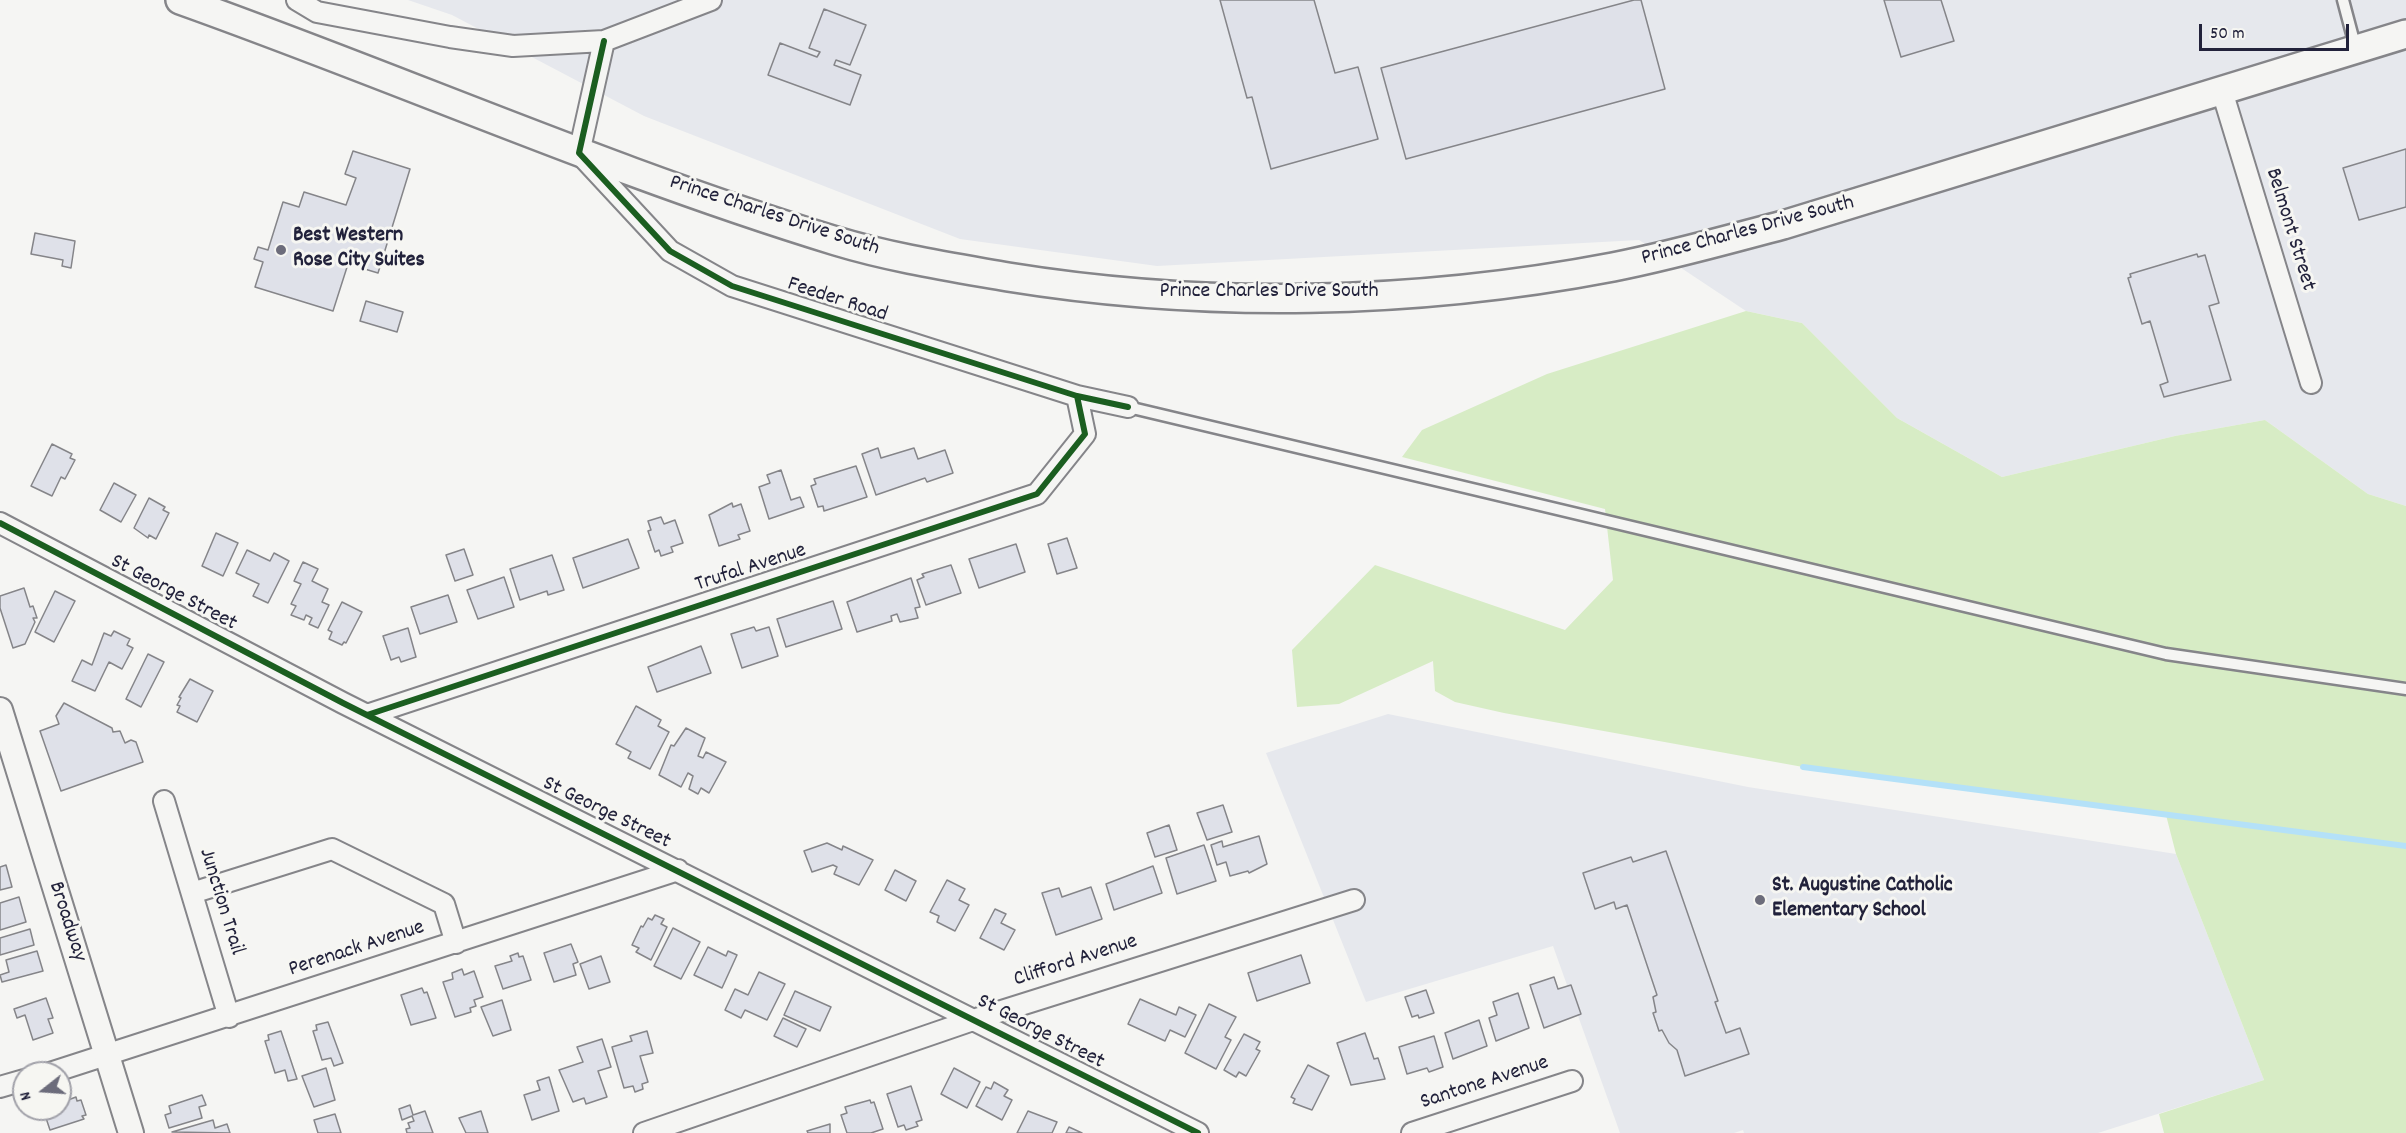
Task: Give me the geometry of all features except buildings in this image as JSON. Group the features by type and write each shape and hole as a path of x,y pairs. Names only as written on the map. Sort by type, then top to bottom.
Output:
{"main road":[{"name":"Prince Charles Drive South","path":"180,0 579,153 840,242 952,267 1099,290 1244,298 1320,298 1504,284 1611,268 1689,251 1783,225 2406,34"}],"street":[{"path":"297,0 317,12 450,37 513,45 604,41 711,0"},
{"path":"579,153 604,41"},
{"name":"Belmont Street","path":"2222,91 2311,383"},
{"name":"Feeder Road","path":"579,153 670,251 732,286 1077,396 1128,406"},
{"name":"Trufal Avenue","path":"367,715 1036,494 1085,434 1077,396"},
{"name":"St George Street","path":"0,523 367,715 1198,1133"},
{"name":"Broadway","path":"0,710 131,1133"},
{"name":"Junction Trail","path":"164,801 229,1017"},
{"path":"192,893 332,849 444,904 456,943"},
{"name":"Perenack Avenue","path":"72,1067 678,870"},
{"name":"Clifford Avenue","path":"644,1133 973,1020 1354,900"},
{"name":"Santone Avenue","path":"1412,1133 1572,1081"}],"lane":[{"path":"2343,0 2356,49"},
{"path":"1128,406 2166,654 2406,689"}],"shaded area":[{"path":"408,0 2406,0 2406,506 2368,494 2265,420 2175,436 2002,477 1897,418 1802,323 1746,311 1639,240 1157,266 960,239 644,116 452,15"},
{"name":"St. Augustine Catholic Elementary School","path":"1388,714 1748,787 2176,854 2264,1080 2098,1133 1744,1133 1743,1130 1734,1133 1620,1133 1553,946 1366,1002 1266,753"}],"green space":[{"path":"1746,311 1802,323 1897,418 2002,477 2175,436 2265,420 2368,494 2406,506 2406,1133 2164,1133 2159,1114 2264,1080 2176,854 2166,815 1803,767 1504,713 1455,702 1435,691 1433,661 1339,704 1297,707 1292,650 1375,565 1565,630 1613,580 1605,509 1402,457 1422,430 1547,374"}],"waterway":[{"path":"1803,767 2406,846"}],"cycle path":[{"path":"604,41 579,153 670,251 732,286 1077,396 1128,407"},
{"path":"367,715 1037,494 1085,434 1077,396"},
{"path":"0,523 343,703 1198,1133"}],"place":[{"name":"Best Western Rose City Suites","path":"281,250"},
{"name":"St. Augustine Catholic Elementary School","path":"1760,900"}]}
